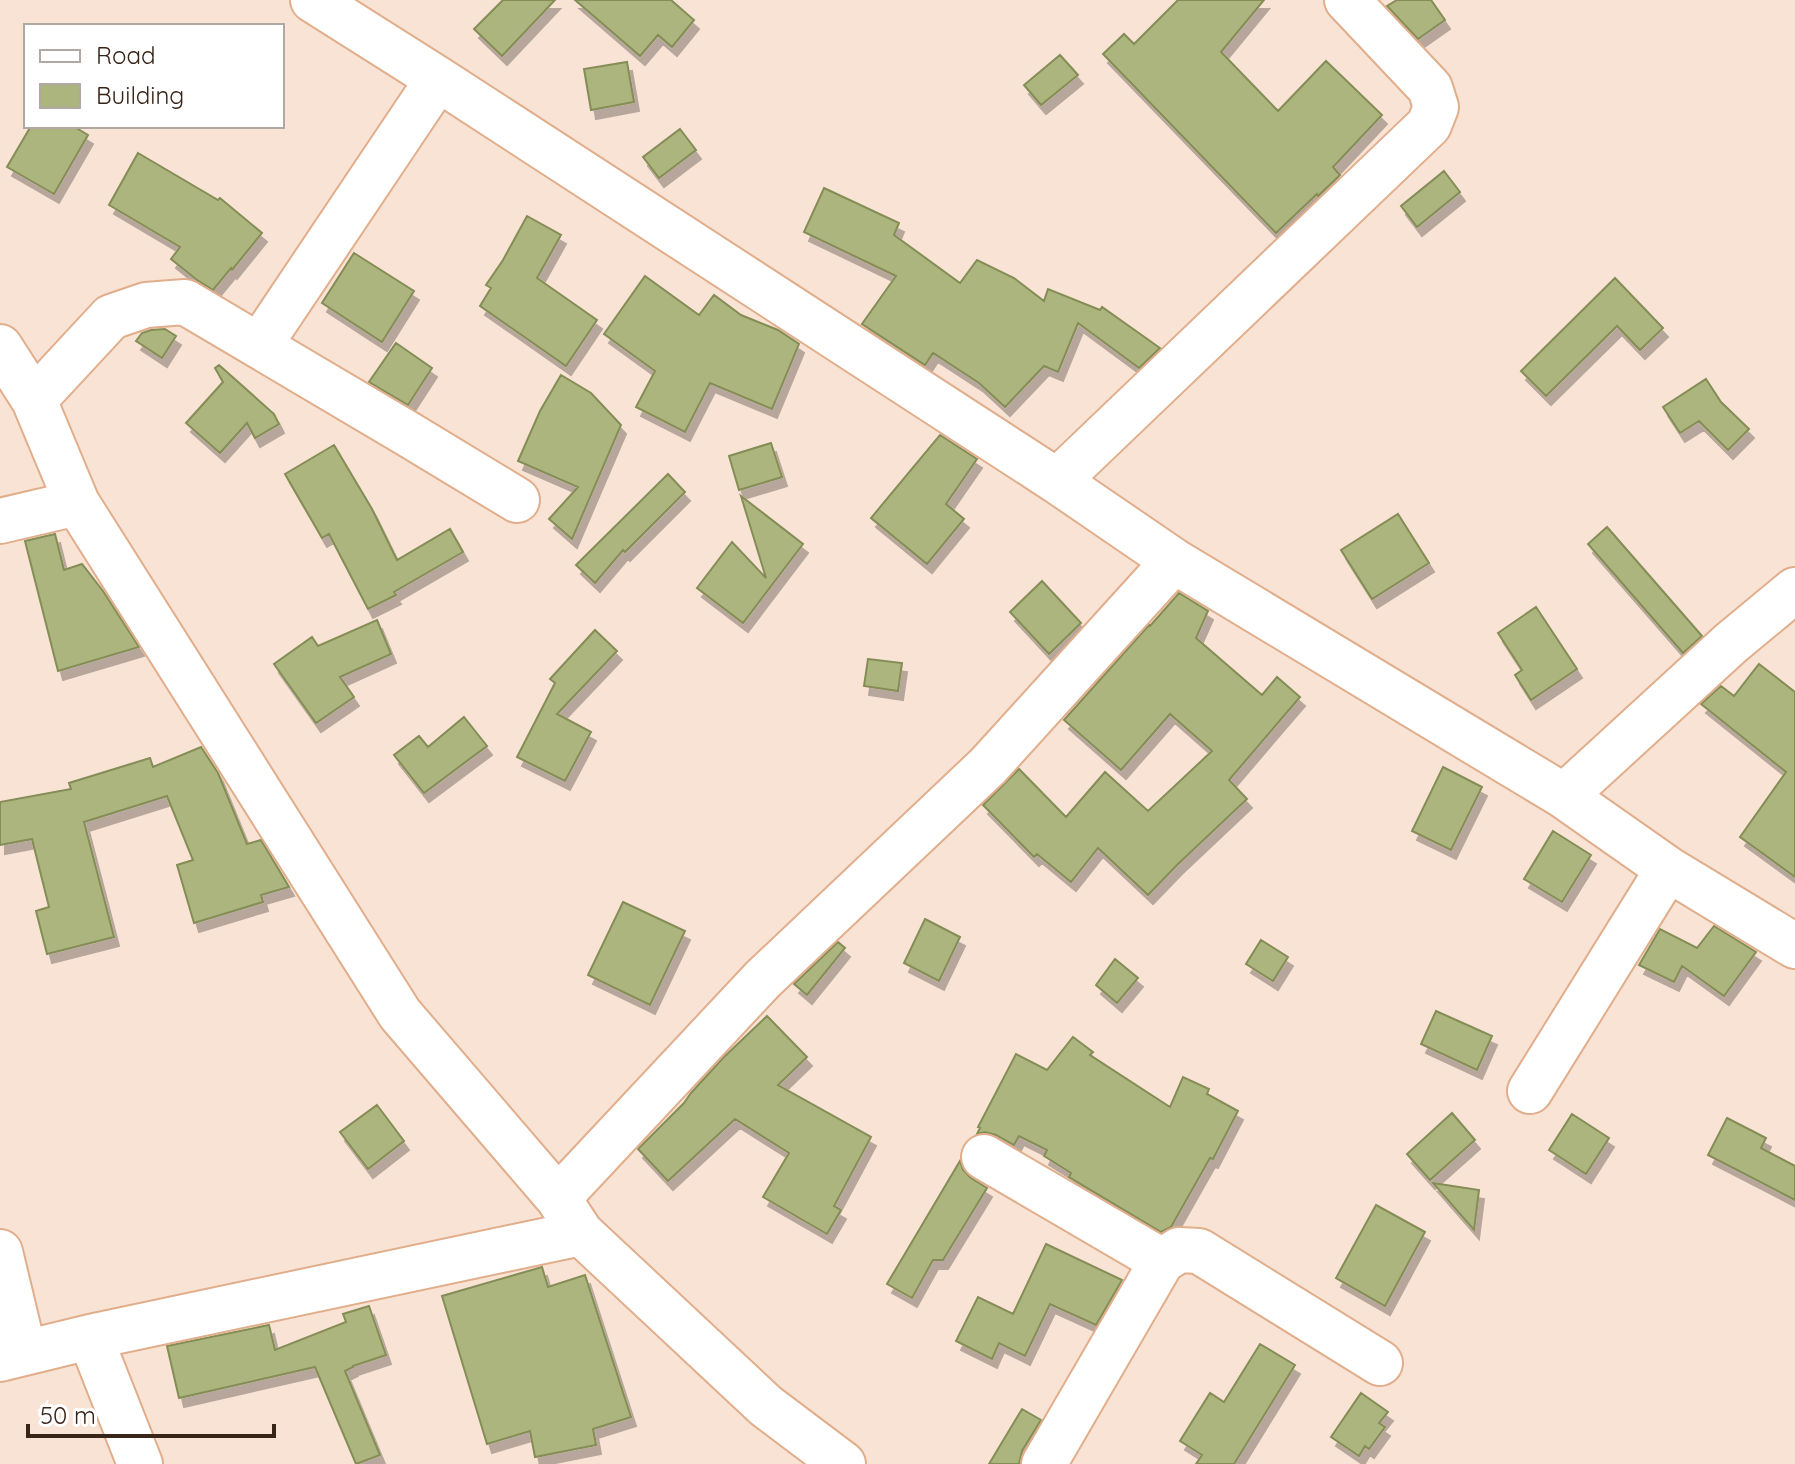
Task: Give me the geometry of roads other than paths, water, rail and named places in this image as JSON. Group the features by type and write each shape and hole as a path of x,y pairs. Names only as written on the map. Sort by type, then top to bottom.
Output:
{"street":[{"path":"313,0 1057,481 1174,561 1564,796 1668,869 1795,946"},
{"path":"1057,481 1429,125 1436,107 1430,88 1347,0"},
{"path":"259,346 438,79"},
{"path":"34,400 111,317 146,305 185,302 517,500"},
{"path":"0,347 34,400 77,503 400,1014 558,1198 581,1233 766,1406 843,1464"},
{"path":"0,521 77,503"},
{"path":"558,1198 763,979 988,766 1174,561"},
{"path":"1564,796 1731,643 1795,590"},
{"path":"1530,1091 1668,869"},
{"path":"984,1157 1162,1261"},
{"path":"0,1252 12,1356 581,1233"},
{"path":"1044,1464 1162,1261 1179,1250 1199,1251 1380,1363"},
{"path":"90,1337 140,1464"}]}
